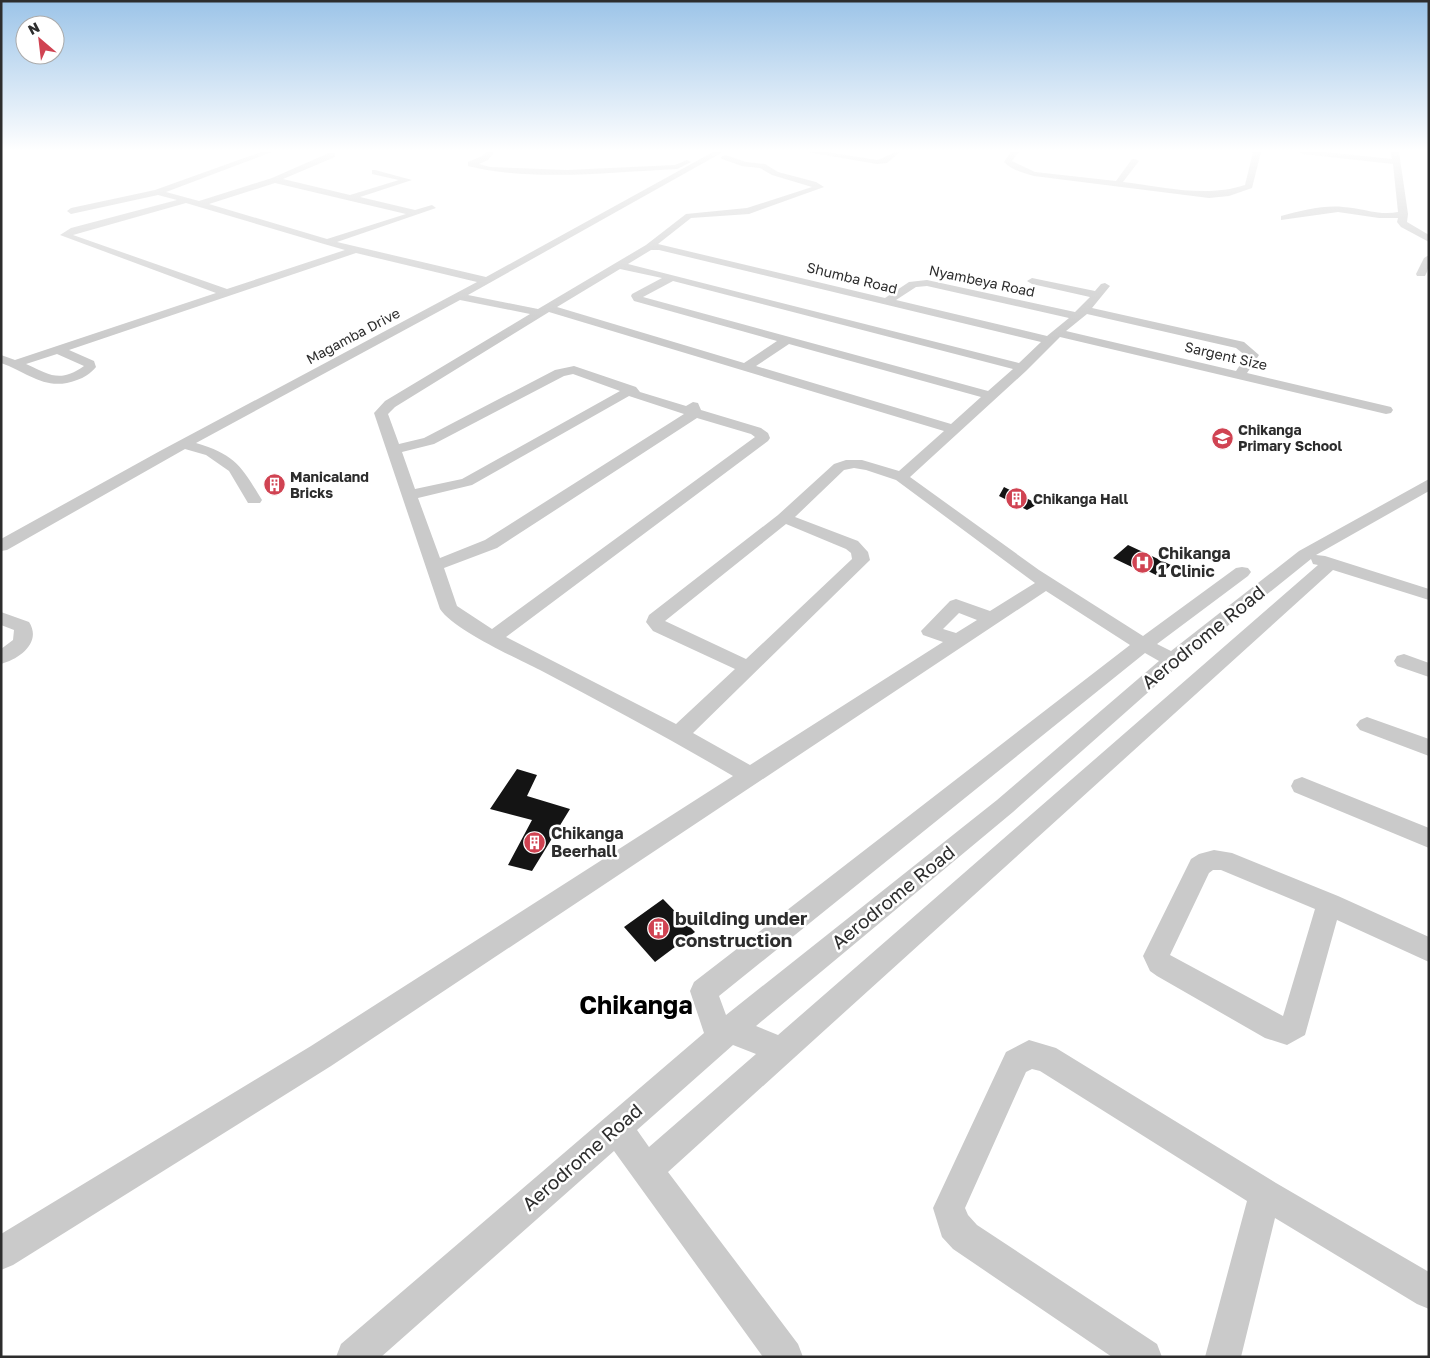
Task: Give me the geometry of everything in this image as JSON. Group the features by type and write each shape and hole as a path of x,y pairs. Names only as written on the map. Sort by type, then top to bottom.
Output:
{"street":[{"path":"129,215 74,230 65,235 226,293"},
{"path":"238,215 355,250 488,281"},
{"path":"327,242 408,215"},
{"name":"Magamba Drive","path":"1,546 184,444 460,297 606,215"},
{"path":"697,215 689,216 680,221 649,247 542,310 390,404 381,413 449,610 494,637 680,734 751,776"},
{"path":"1284,218 1298,215"},
{"path":"1403,215 1402,222 1404,226 1429,239"},
{"path":"291,387 337,374 608,225 598,220"},
{"name":"Shumba Road","path":"649,247 658,247 886,302 1053,336"},
{"path":"15,364 355,250"},
{"path":"1421,274 1429,258"},
{"path":"617,265 825,316 1022,368"},
{"path":"671,278 636,296 638,299 991,396"},
{"path":"901,477 1022,368 1102,290 1032,281"},
{"name":"Nyambeya Road","path":"886,302 918,282 1240,345 1253,355 1239,375"},
{"path":"825,316 860,295"},
{"path":"460,297 542,310 746,367 953,429"},
{"name":"Sargent Size","path":"1053,336 1239,375 1386,410"},
{"path":"746,367 787,340"},
{"path":"1,359 51,381 72,377 90,367 90,364 58,350"},
{"path":"394,450 429,441 566,371 574,370 631,390 635,395 694,407 762,433 763,438 494,637"},
{"path":"409,495 467,482 631,390"},
{"path":"434,566 491,544 565,498 694,407"},
{"path":"184,444 211,452 235,468 254,500"},
{"path":"749,668 660,627 655,622 656,619 784,518 839,467 846,463 856,463 901,477 1045,584 1143,645 1172,660"},
{"name":"Aerodrome Road","path":"354,1357 725,1034 1005,806 1172,660 1305,555 1429,484"},
{"path":"680,734 861,560 859,552 852,545 784,518"},
{"path":"1305,555 1429,595"},
{"path":"647,1169 1330,564"},
{"path":"781,1050 725,1034 704,992 1143,645 1242,572"},
{"path":"1,1253 321,1056 990,618 1045,584"},
{"path":"957,640 930,631 956,605 990,618"},
{"path":"1,618 22,626 24,636 23,642 17,648 1,658"},
{"path":"1404,661 1429,670"},
{"path":"1367,726 1429,748"},
{"path":"1302,786 1429,838"},
{"path":"1329,904 1295,1025 1287,1030 1275,1028 1166,967 1159,962 1156,956 1200,866 1205,861 1223,860 1329,904 1429,950"},
{"path":"1144,1357 965,1238 954,1226 949,1208 1016,1062 1029,1054 1046,1058 1265,1194 1429,1292"},
{"path":"616,1128 785,1357"},
{"path":"1223,1357 1265,1194"}],"building":[{"name":"Chikanga Hall","path":"1004,487 1038,504 1027,510 999,496"},
{"name":"Chikanga 1 Clinic","path":"1128,545 1171,565 1158,576 1138,566 1134,568 1113,558"},
{"name":"Chikanga Beerhall","path":"517,769 537,775 527,796 570,809 532,871 508,865 532,820 490,809"},
{"name":"building under construction","path":"663,899 695,932 655,962 624,927"}],"place":[{"name":"Chikanga Primary School","path":"1222,438"},
{"name":"Manicaland Bricks","path":"274,485"},
{"name":"Chikanga Hall","path":"1017,499"},
{"name":"Chikanga 1 Clinic","path":"1142,562"},
{"name":"Chikanga Beerhall","path":"535,842"},
{"name":"building under construction","path":"659,929"}],"district":[{"name":"Chikanga","path":"636,1005"}]}
